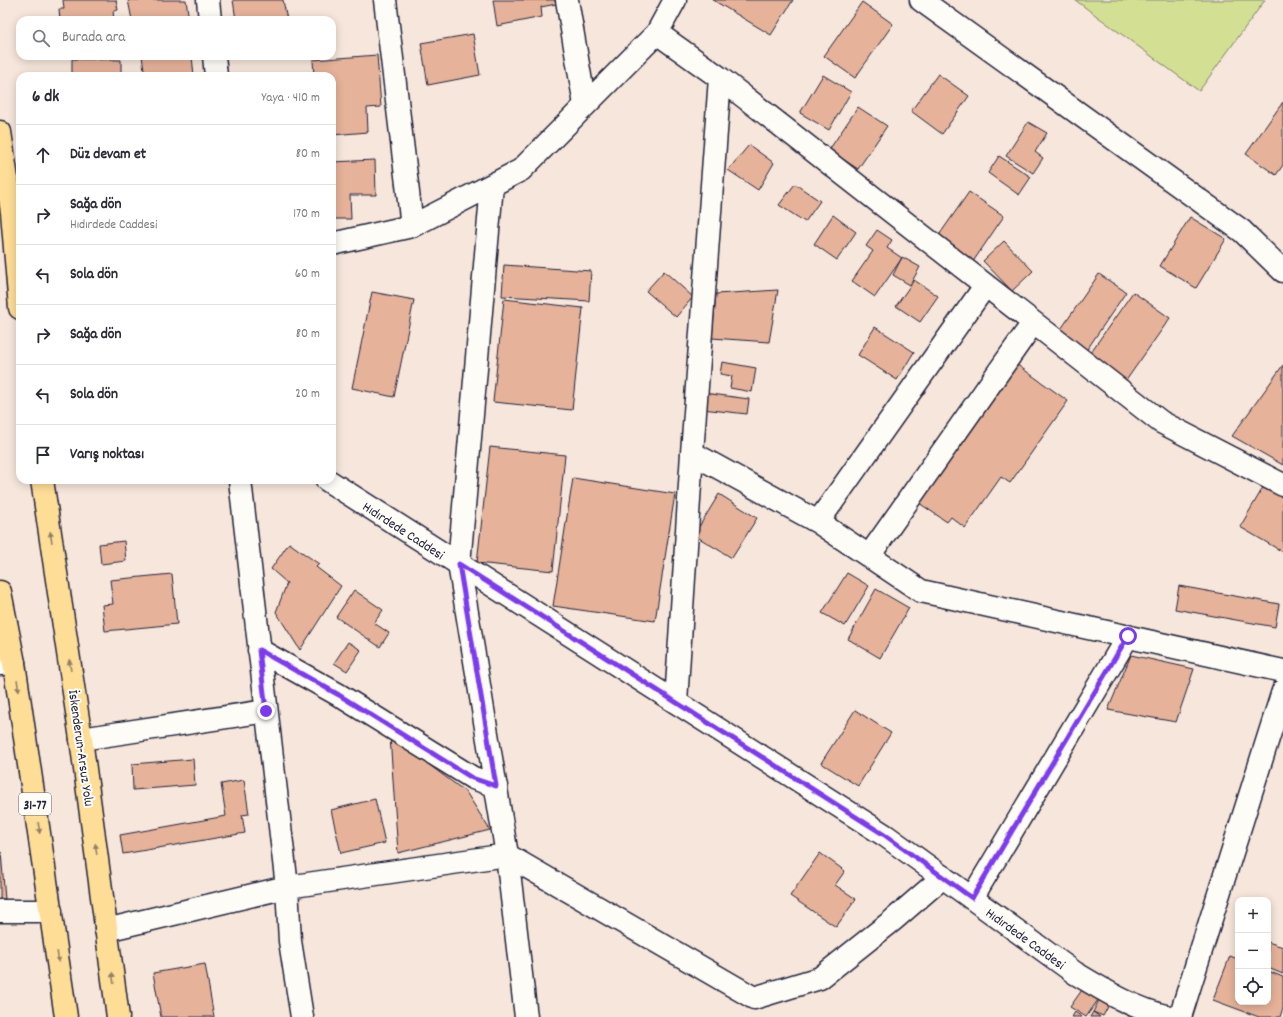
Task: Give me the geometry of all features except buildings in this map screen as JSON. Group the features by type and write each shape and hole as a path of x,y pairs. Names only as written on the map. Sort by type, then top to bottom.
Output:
{"main road":[{"path":"0,132 2,154 12,212 16,251"},
{"path":"13,301 16,282"},
{"name":"İskenderun-Arsuz Yolu","path":"43,484 81,739 118,1017"},
{"name":"31-77","path":"0,592 7,664 51,911 66,1017"}],"street":[{"path":"208,0 210,16"},
{"path":"385,0 412,226"},
{"path":"567,0 584,105"},
{"path":"336,243 412,226 521,170 657,33 675,0"},
{"path":"922,0 1242,231 1283,271"},
{"path":"657,33 720,78 1161,422 1283,485"},
{"path":"214,60 216,72"},
{"path":"676,702 692,453 720,78"},
{"path":"492,186 459,564 507,855 526,1017"},
{"path":"818,522 985,286"},
{"path":"869,556 1033,323"},
{"path":"692,453 818,522 921,591 1283,671"},
{"path":"240,484 286,887 290,941 302,1017"},
{"name":"Hıdırdede Caddesi","path":"332,484 886,836 1075,973 1103,990 1133,1005 1169,1017"},
{"path":"972,898 1128,636"},
{"path":"259,650 339,695 472,778 496,786"},
{"path":"1180,1017 1283,691"},
{"path":"81,739 266,711"},
{"path":"106,930 286,887 507,855 754,998 820,978 943,878"},
{"path":"0,911 51,911"}],"green space":[{"path":"1075,0 1265,0 1199,91"}],"route":[{"path":"266,711 259,650 339,695 472,778 496,786 459,564 886,836 972,898 1128,636"}]}
